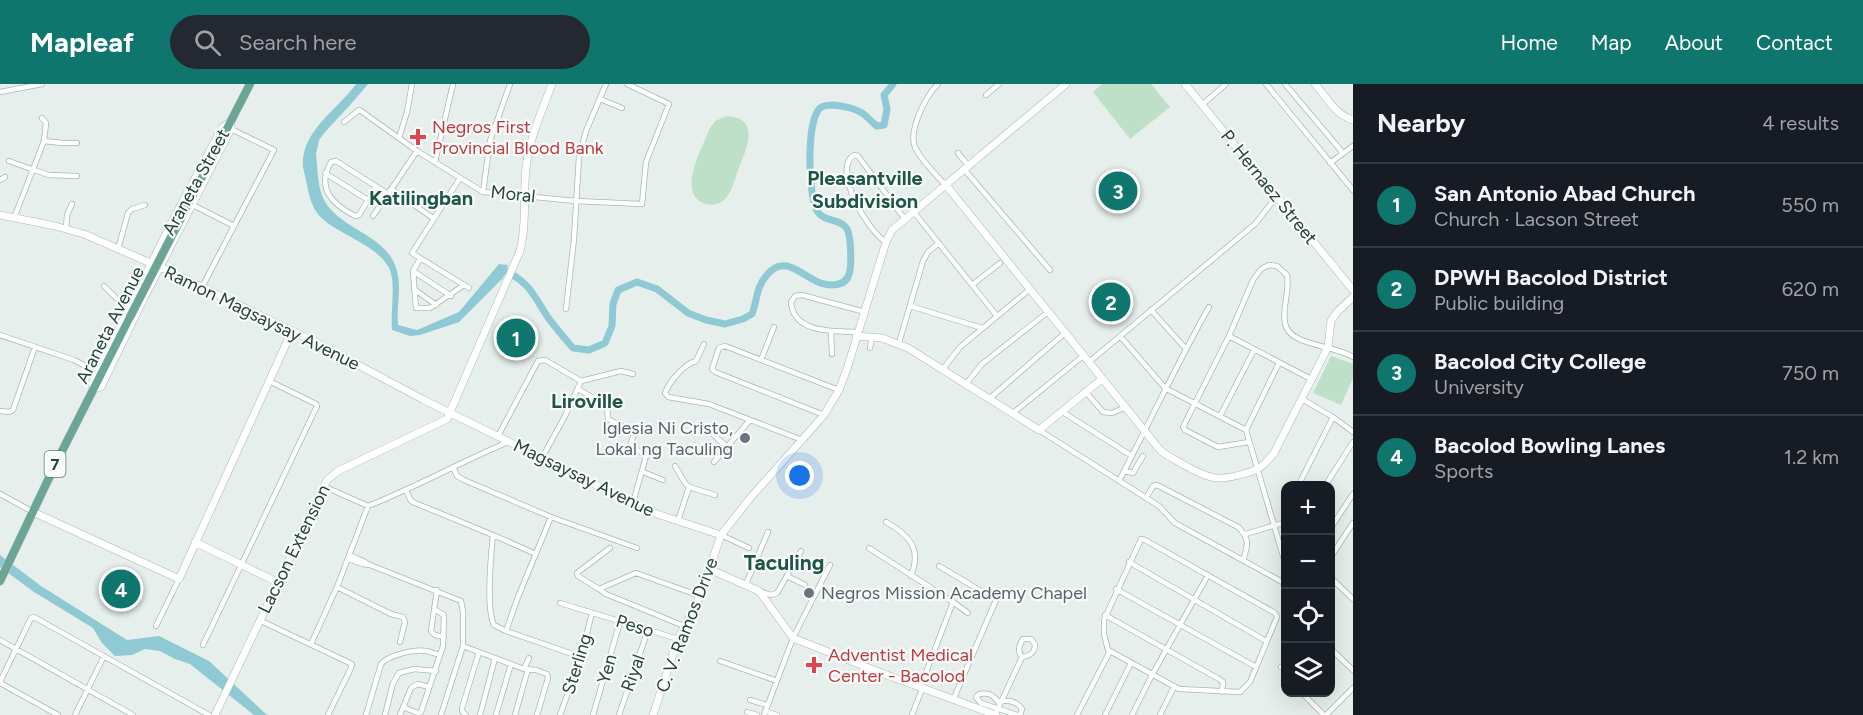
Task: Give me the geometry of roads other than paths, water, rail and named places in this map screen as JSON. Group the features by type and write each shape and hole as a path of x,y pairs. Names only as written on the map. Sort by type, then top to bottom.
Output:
{"main road":[{"name":"Araneta Avenue","path":"2,578 58,459 250,84"}],"street":[{"path":"0,92 42,84"},
{"path":"399,138 412,84"},
{"path":"435,162 453,84"},
{"path":"483,192 490,141 510,84"},
{"path":"450,412 522,244 526,164 552,84"},
{"path":"566,309 581,146 606,84"},
{"name":"Moral","path":"344,122 359,110 417,151 483,192 576,201 642,204 646,162 669,104 627,84"},
{"path":"938,84 922,107 915,126 913,139 917,151 1163,453 1207,476 1226,479 1257,470 1266,463 1274,453 1328,347 1331,321 1353,297"},
{"path":"986,95 999,84"},
{"path":"749,548 721,535 751,497 824,415 839,390 886,242 892,230 944,184 1066,84"},
{"name":"P. Hernaez Street","path":"1185,84 1353,290"},
{"path":"1203,105 1226,84"},
{"path":"1266,84 1353,190"},
{"path":"1285,84 1343,153"},
{"path":"1315,84 1338,112 1353,120"},
{"path":"600,99 622,108"},
{"path":"14,218 44,141 46,123 42,118"},
{"path":"202,287 274,150 231,125"},
{"name":"Araneta Street","path":"231,125 101,387 94,390 92,384 97,372 222,128 231,125"},
{"path":"44,141 77,143"},
{"path":"1330,164 1353,146"},
{"path":"373,216 417,151"},
{"path":"958,153 966,167 1050,270"},
{"path":"886,242 869,227 853,195 847,174 849,158 854,155 858,156 904,218"},
{"path":"9,161 48,175 76,176"},
{"path":"376,187 357,216 345,211 332,200 327,192 325,173 332,162 336,161 376,187 389,192 433,218"},
{"path":"325,173 368,200"},
{"path":"420,259 413,271 416,308 428,309 466,287 412,252 460,178"},
{"path":"1089,362 1255,224 1277,196"},
{"path":"66,229 67,215 72,204"},
{"path":"118,249 128,213 132,209 145,205"},
{"path":"193,205 234,226"},
{"path":"913,211 997,316"},
{"name":"Ramon Magsaysay Avenue","path":"0,215 84,234 202,287 450,412"},
{"path":"899,343 925,256 939,243"},
{"path":"972,285 1000,263"},
{"path":"1249,442 1218,447 1185,430 1184,424 1229,336 1253,280 1261,269 1269,265 1276,266 1287,275 1288,289 1284,319 1286,330 1293,337 1344,351 1353,357"},
{"path":"413,271 451,296"},
{"path":"104,286 117,298 133,302"},
{"path":"414,289 436,305"},
{"path":"943,369 960,347 1030,289"},
{"path":"865,312 802,295 793,298 791,302 793,311 807,326 816,330 857,334 899,343 1159,506 1175,523 1281,581"},
{"path":"910,306 982,328"},
{"path":"1119,481 1146,431 1165,388 1209,307"},
{"path":"1151,310 1186,349"},
{"path":"966,384 982,364 1048,312"},
{"path":"761,360 774,327"},
{"path":"156,626 292,331"},
{"path":"831,331 832,354"},
{"path":"989,399 1065,333"},
{"path":"0,334 74,360 97,372"},
{"path":"1120,336 1165,388 1246,430"},
{"path":"1229,336 1311,380"},
{"path":"870,348 872,337"},
{"path":"704,344 696,362 692,362 681,371 666,390 666,395 672,399 709,404 802,440"},
{"path":"0,411 13,410 35,346"},
{"path":"824,415 712,369 721,346 839,390"},
{"path":"1220,416 1254,350"},
{"path":"1013,413 1083,356"},
{"path":"498,436 538,361 544,360 581,381 621,371 633,374"},
{"path":"1279,363 1246,430 1281,549"},
{"path":"1039,430 1102,379"},
{"path":"203,645 317,406 269,381"},
{"path":"542,458 581,381"},
{"path":"578,389 607,406 608,419 633,432 630,446 645,455 643,472 633,503"},
{"path":"1085,391 1103,412 1112,413 1126,407"},
{"path":"1302,399 1353,432"},
{"path":"1061,411 1132,456"},
{"name":"Magsaysay Avenue","path":"450,412 633,503 721,535"},
{"name":"Lacson Extension","path":"215,715 327,480 333,474 443,422 450,412"},
{"path":"1301,481 1333,417"},
{"path":"714,462 750,420"},
{"path":"705,428 728,447"},
{"path":"311,644 337,587 368,506 508,442"},
{"path":"1327,481 1353,442"},
{"path":"1124,471 1133,473 1143,456"},
{"path":"675,466 689,487 715,495"},
{"path":"453,467 457,476 464,480 551,517 637,548"},
{"path":"643,472 663,480"},
{"path":"1146,498 1153,486 1157,485 1238,527 1246,534 1247,548 1243,560"},
{"path":"323,486 368,506"},
{"path":"678,521 689,487"},
{"path":"406,490 411,501 415,503 536,554"},
{"path":"0,494 33,512 178,579"},
{"path":"1335,521 1353,494"},
{"path":"506,631 551,517"},
{"path":"886,522 900,530 911,542 916,561 911,576"},
{"path":"1246,534 1281,524"},
{"path":"1335,550 1352,526"},
{"path":"746,584 768,532"},
{"path":"493,535 491,617 494,625 581,657"},
{"name":"C. V. Ramos Drive","path":"653,715 678,639 699,596 721,535"},
{"path":"1143,539 1275,613 1276,617 1250,682 1243,690 1240,692 1184,690 1174,687 1110,651 1104,634 1105,615 1129,562 1139,540 1143,539"},
{"path":"195,542 277,582"},
{"path":"869,548 968,613"},
{"path":"610,549 577,573 578,576 606,594 684,626"},
{"path":"710,569 771,595 777,593 801,550"},
{"path":"349,557 437,590 462,602 463,646 441,715"},
{"path":"1129,562 1266,641"},
{"path":"777,715 764,713 793,638 830,565"},
{"path":"939,566 996,600 953,700"},
{"path":"599,589 636,573 699,596"},
{"path":"1131,715 1208,575"},
{"path":"787,576 805,585"},
{"path":"1335,582 1353,598"},
{"path":"337,587 391,614 403,617 405,622 400,642"},
{"path":"437,590 431,631 435,635 444,637"},
{"path":"1116,590 1256,667"},
{"path":"759,591 793,638 953,700 997,708 1018,715 1022,710 1016,703 1009,700 997,708"},
{"path":"912,715 953,602"},
{"name":"Peso","path":"560,603 678,639"},
{"path":"403,707 418,713 422,712 444,637 444,615 434,609"},
{"name":"Sterling","path":"560,715 581,657 592,613"},
{"path":"1105,615 1219,679 1223,682 1222,692"},
{"path":"58,715 0,682 31,618 34,617 209,715"},
{"path":"260,621 352,664 328,715"},
{"name":"Yen","path":"593,715 620,622"},
{"name":"Riyal","path":"619,715 648,630"},
{"path":"0,640 133,715"},
{"path":"463,646 548,675 537,715"},
{"path":"374,715 366,713 381,664 385,659 395,655 423,651 440,655"},
{"path":"1077,715 1110,651"},
{"path":"466,715 462,708 479,652"},
{"path":"1335,653 1353,670"},
{"path":"75,715 104,656"},
{"path":"997,708 1022,657"},
{"path":"480,715 495,658"},
{"path":"515,715 529,658"},
{"path":"720,661 777,681"},
{"path":"1105,715 1131,663"},
{"path":"496,715 511,664"},
{"path":"386,715 393,683 399,673 414,669 435,670"},
{"path":"400,715 409,690 413,686 429,687"},
{"path":"1160,715 1174,687"},
{"path":"1306,697 1325,715 1353,688"},
{"path":"750,700 767,705"},
{"path":"747,712 757,715"}],"water":[{"path":"356,84 368,84 319,140 316,154 319,183 324,200 340,218 371,238 389,254 399,280 398,325 417,330 459,312 499,264 508,265 503,278 459,322 420,335 410,336 392,330 393,288 388,266 370,248 326,222 312,204 303,167 307,143 322,122"},
{"path":"0,555 41,586 127,640 159,636 209,661 267,715 254,715 190,664 160,651 145,649 132,655 115,656 102,643 93,628 34,592 0,567"}],"waterway":[{"path":"497,274 505,271 521,280 573,348 589,350 605,343 612,326 613,304 618,290 637,282 657,289 688,313 725,324 752,314 758,290 766,276 778,266 796,269 823,284 839,284 847,279 850,270 849,238 847,229 841,223 820,215 814,203 810,175 812,127 820,108 830,105 856,110 877,126 884,125 887,109 884,95 893,84"}],"place":[{"name":"Negros First Provincial Blood Bank","path":"418,137"},
{"name":"Bacolod City College","path":"1118,191"},
{"name":"DPWH Bacolod District","path":"1111,302"},
{"name":"San Antonio Abad Church","path":"516,338"},
{"name":"Iglesia Ni Cristo, Lokal ng Taculing","path":"745,438"},
{"name":"Bacolod Bowling Lanes","path":"121,589"},
{"name":"Negros Mission Academy Chapel","path":"809,593"},
{"name":"Adventist Medical Center - Bacolod","path":"814,665"}],"district":[{"name":"Pleasantville Subdivision","path":"865,190"},
{"name":"Katilingban","path":"421,198"},
{"name":"Liroville","path":"587,401"},
{"name":"Taculing","path":"784,563"}]}
